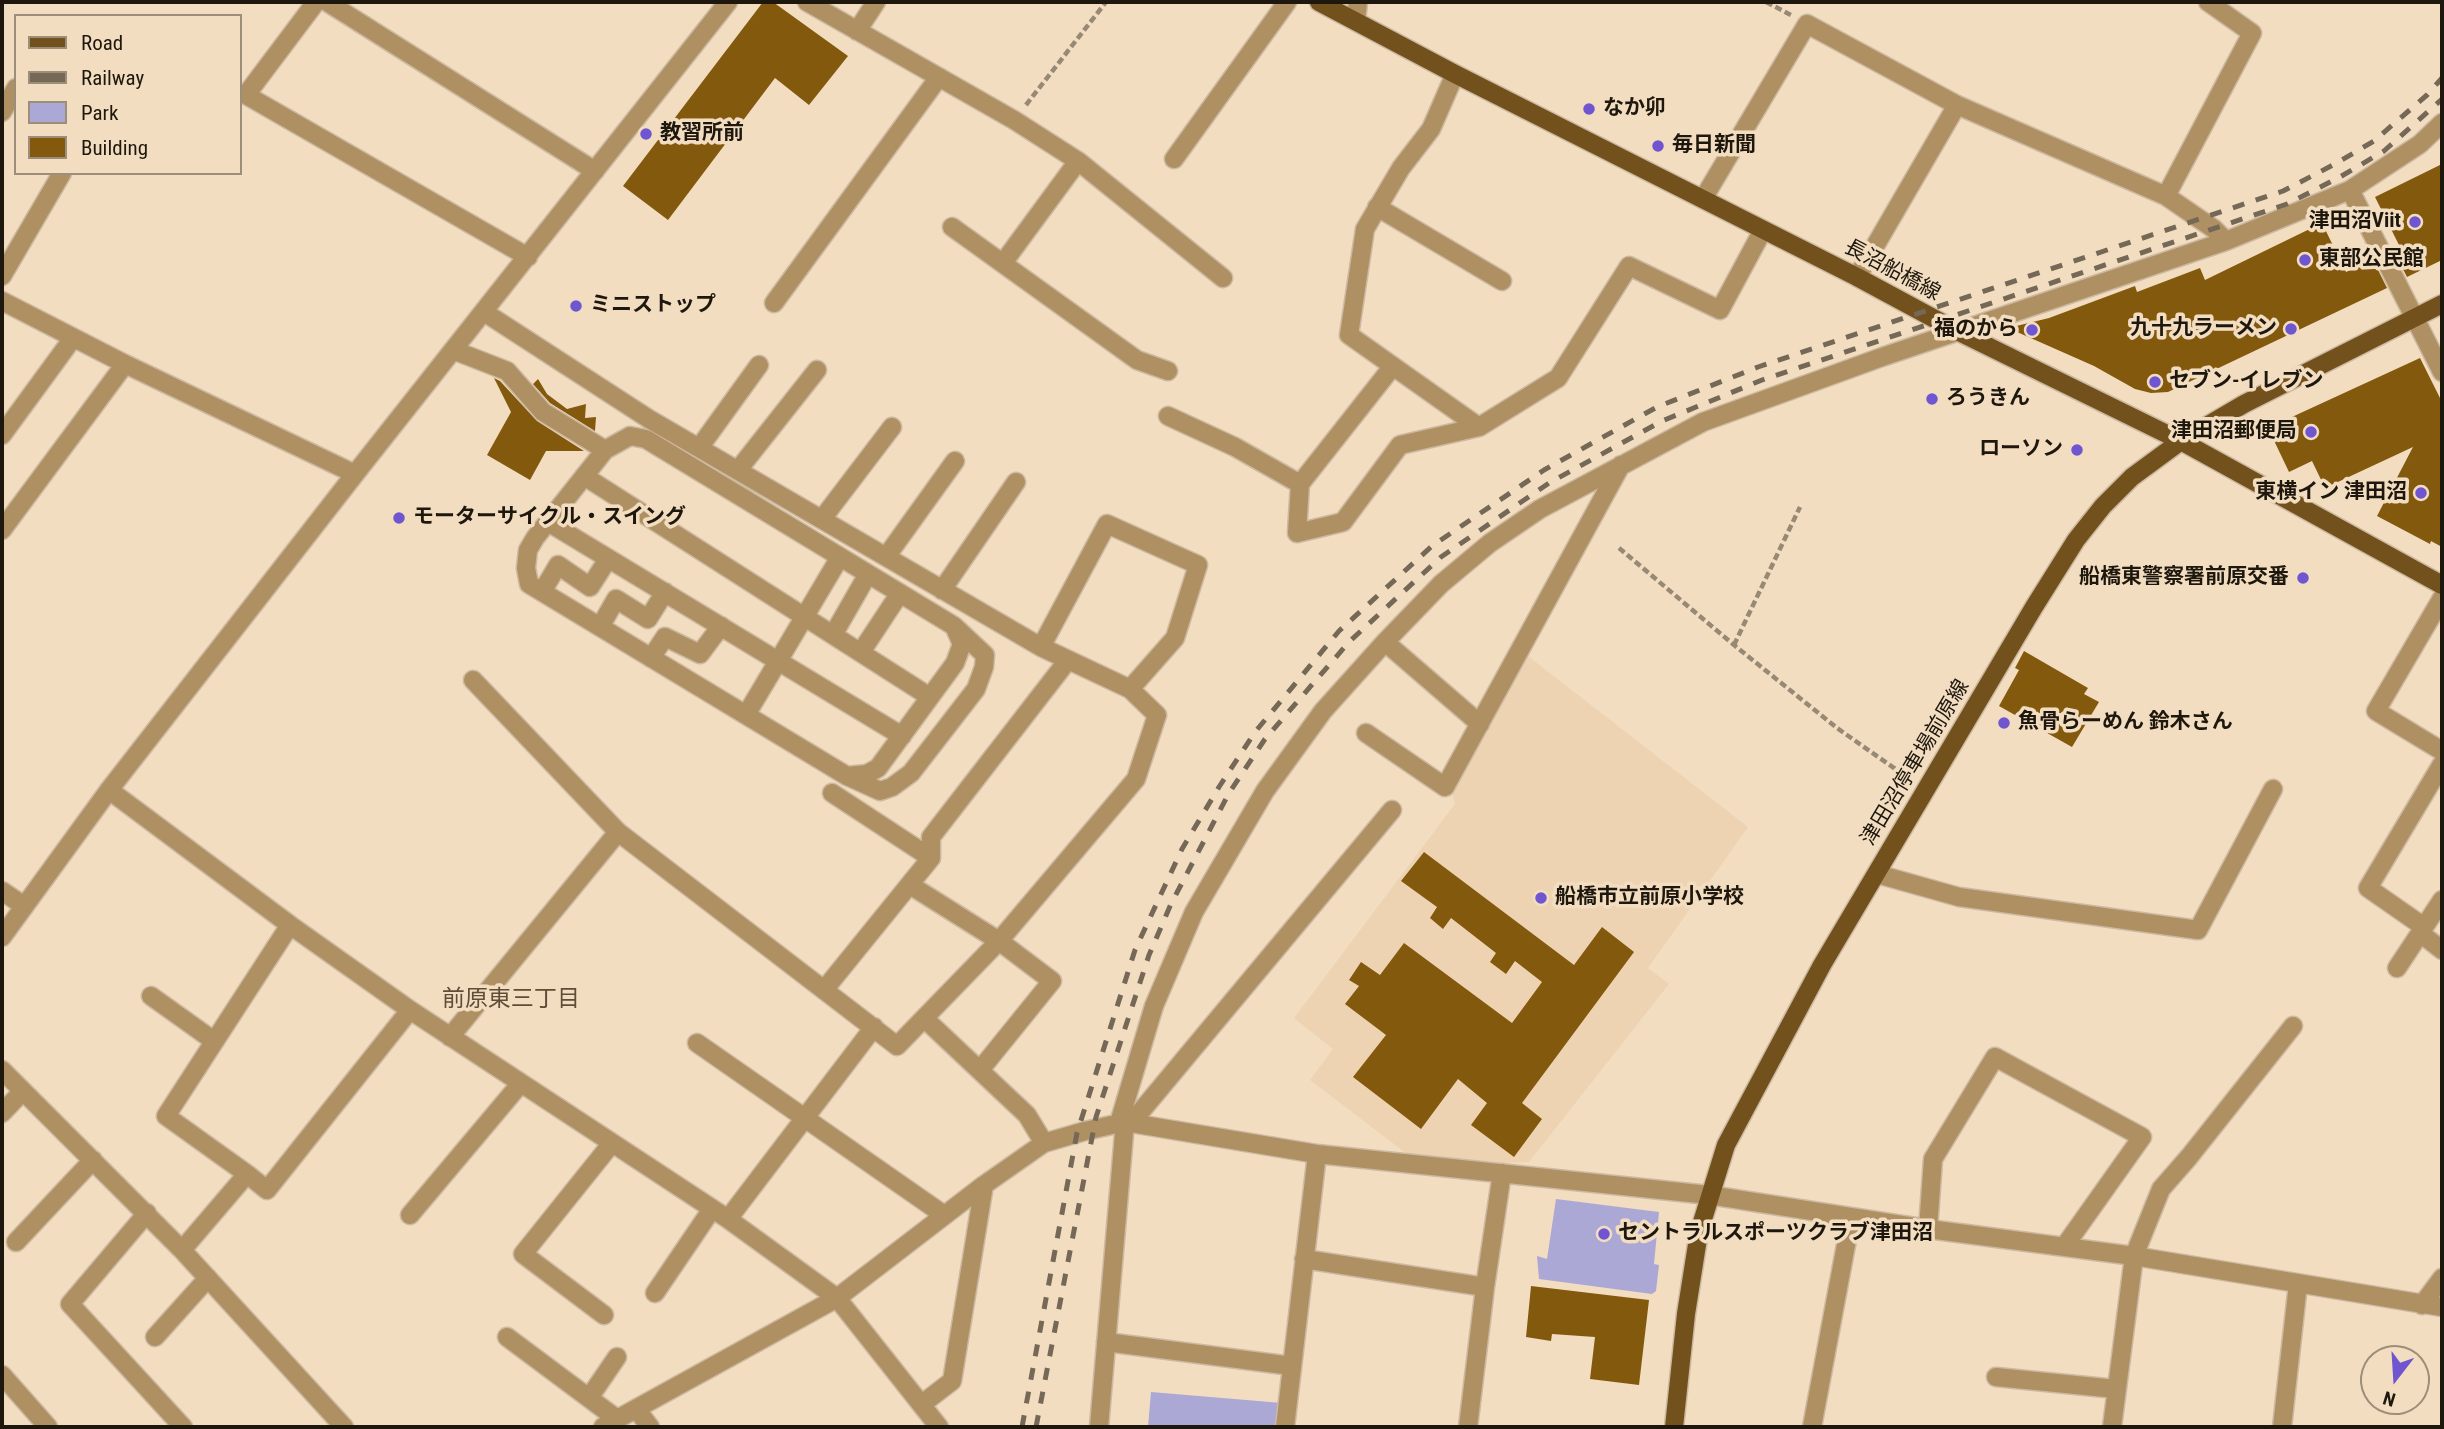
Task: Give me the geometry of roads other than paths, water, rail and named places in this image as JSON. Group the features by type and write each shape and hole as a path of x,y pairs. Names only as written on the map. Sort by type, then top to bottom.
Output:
{"main road":[{"name":"長沼船橋線","path":"1319,2 1357,11 1455,74 1857,277 1959,332 2181,441 2442,585"},
{"name":"津田沼停車場前原線","path":"1674,1427 1686,1314 1699,1232 1726,1145 1822,965 2076,540 2103,506 2132,477 2181,441 2244,404 2442,304"}],"street":[{"path":"316,2 246,95 528,257"},
{"path":"327,2 595,171"},
{"path":"2,937 109,790 728,2"},
{"path":"807,2 1014,120 1078,161 1223,278"},
{"path":"857,31 876,2"},
{"path":"1174,159 1287,2"},
{"path":"2166,196 2252,33 2208,2"},
{"path":"1703,199 1807,24 1957,105 2166,196 2214,229 2226,241"},
{"path":"1455,74 1431,129 1401,168 1365,229 1349,335 1479,427"},
{"path":"774,303 939,77"},
{"path":"2,112 14,91"},
{"path":"1857,277 1957,105"},
{"path":"1098,1427 1126,1123 1154,1006 1195,912 1265,791 1323,711 1441,584 1490,543 1541,509 1703,422 2226,241 2350,190 2410,151 2442,125"},
{"path":"1003,263 1078,161"},
{"path":"2,276 61,175"},
{"path":"2350,190 2442,372"},
{"path":"1377,207 1502,281"},
{"path":"953,227 1137,360 1168,371"},
{"path":"1394,366 1300,484 1297,533 1343,522 1400,446 1479,427 1558,378 1629,266 1720,310 1763,230"},
{"path":"2,301 125,364 355,474"},
{"path":"473,680 618,832 897,1046 999,942 1136,779 1157,715 1130,689 1041,647 942,590 649,419 484,312"},
{"path":"2,435 73,338"},
{"path":"453,350 507,371 543,412 605,450"},
{"path":"2,530 125,364"},
{"path":"699,448 759,365"},
{"path":"738,470 817,370"},
{"path":"1168,416 1235,447 1300,484"},
{"path":"822,519 892,427"},
{"path":"630,436 646,439 954,626 985,655 984,667 976,689 911,773 892,787 880,790 847,776 529,584 526,568 528,550 584,476 605,450 630,436"},
{"path":"886,556 955,461"},
{"path":"1366,733 1445,787 1621,465"},
{"path":"584,476 930,697"},
{"path":"942,590 1016,482"},
{"path":"548,522 902,736"},
{"path":"1041,647 1107,524 1198,565 1175,638 1130,689"},
{"path":"746,715 840,557"},
{"path":"542,592 558,565 590,587 608,559"},
{"path":"833,635 868,574"},
{"path":"600,626 616,599 648,619 665,592"},
{"path":"860,652 900,593"},
{"path":"2442,598 2376,711 2442,751"},
{"path":"651,658 665,636 700,654 721,626"},
{"path":"847,776 867,774 878,768 955,663 962,644 954,626"},
{"path":"1385,642 1479,724"},
{"path":"824,990 931,858 931,837 1068,660"},
{"path":"2442,764 2368,888 2422,930 2442,950"},
{"path":"1877,874 1959,897 2198,930 2273,789"},
{"path":"109,790 290,925 410,1010 728,1219 838,1298 939,1427"},
{"path":"832,793 931,858"},
{"path":"1126,1123 1392,810"},
{"path":"450,1037 618,832"},
{"path":"910,885 999,942 1052,981 980,1070"},
{"path":"2,891 24,906"},
{"path":"2397,968 2442,900"},
{"path":"290,925 166,1116 267,1189 410,1010"},
{"path":"151,996 214,1041"},
{"path":"925,1019 1027,1115 1044,1143"},
{"path":"2112,1427 2134,1256 2161,1189 2293,1026"},
{"path":"728,1219 874,1027"},
{"path":"697,1043 944,1215"},
{"path":"1928,1229 1933,1159 1995,1056 2142,1137 2064,1247"},
{"path":"2,1070 147,1213 344,1427"},
{"path":"410,1215 521,1083"},
{"path":"2,1113 23,1091"},
{"path":"506,1337 589,1398 610,1423 838,1298 944,1215 1044,1143 1126,1123 1317,1154 1709,1195 1851,1218 2134,1256 2442,1307"},
{"path":"604,1315 523,1254 612,1143"},
{"path":"1285,1427 1317,1154"},
{"path":"16,1242 93,1160"},
{"path":"1468,1427 1502,1172"},
{"path":"182,1250 247,1174"},
{"path":"922,1404 952,1381 985,1185"},
{"path":"654,1293 712,1209"},
{"path":"147,1213 71,1304 183,1427"},
{"path":"1812,1427 1851,1218"},
{"path":"1304,1259 1485,1287"},
{"path":"155,1337 208,1278"},
{"path":"2422,1305 2442,1278"},
{"path":"2282,1427 2298,1284"},
{"path":"1106,1342 1292,1366"},
{"path":"589,1398 617,1357"},
{"path":"2,1375 48,1427"},
{"path":"1996,1377 2116,1389"},
{"path":"637,1410 650,1427"}],"railway":[{"path":"1022,1427 1077,1133 1135,950 1182,849 1219,787 1255,732 1339,631 1432,546 1544,470 1657,407 1758,367 2283,191 2374,141 2427,95 2442,78"},
{"path":"1036,1427 1096,1117 1149,955 1171,904 1229,793 1265,739 1349,642 1441,557 1549,483 1662,421 1762,380 2287,204 2384,151 2442,99"}],"place":[{"name":"なか卯","path":"1589,109"},
{"name":"教習所前","path":"646,134"},
{"name":"毎日新聞","path":"1658,146"},
{"name":"津田沼Viit","path":"2415,222"},
{"name":"東部公民館","path":"2305,260"},
{"name":"ミニストップ","path":"576,306"},
{"name":"九十九ラーメン","path":"2291,329"},
{"name":"福のから","path":"2032,330"},
{"name":"セブン-イレブン","path":"2155,382"},
{"name":"ろうきん","path":"1932,399"},
{"name":"津田沼郵便局","path":"2311,432"},
{"name":"ローソン","path":"2077,450"},
{"name":"東横イン 津田沼","path":"2421,493"},
{"name":"モーターサイクル・スイング","path":"399,518"},
{"name":"船橋東警察署前原交番","path":"2303,578"},
{"name":"魚骨らーめん 鈴木さん","path":"2004,723"},
{"name":"船橋市立前原小学校","path":"1541,898"},
{"name":"セントラルスポーツクラブ津田沼","path":"1604,1234"}],"district":[{"name":"前原東三丁目","path":"511,1000"}]}
